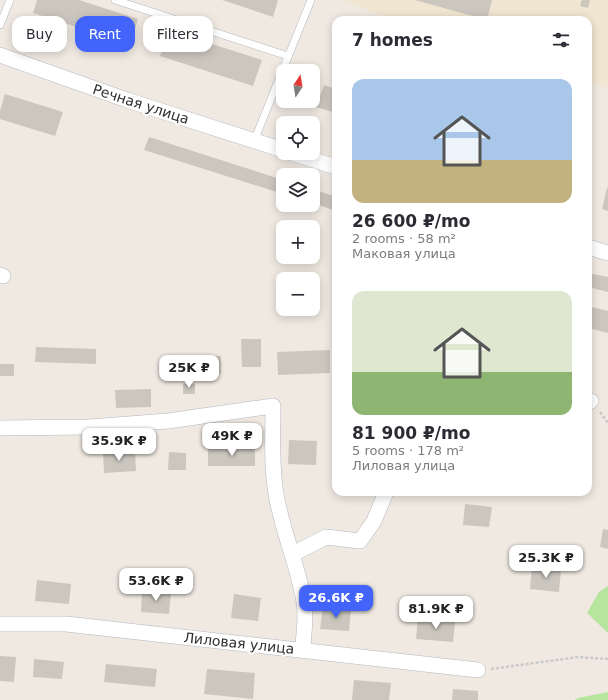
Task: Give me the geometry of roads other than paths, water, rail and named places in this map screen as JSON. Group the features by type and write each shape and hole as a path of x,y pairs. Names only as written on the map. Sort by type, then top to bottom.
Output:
{"street":[{"name":"Речная улица","path":"0,55 127,100 276,148"},
{"path":"314,160 332,166"},
{"path":"592,248 608,253"},
{"path":"0,428 89,427 168,421 273,406 273,465 276,494 286,538 293,554 305,604 303,651"},
{"path":"293,554 326,537 360,541 374,521 384,496"},
{"name":"Лиловая улица","path":"0,624 66,624 478,670"}],"lane":[{"path":"0,25 10,0"},
{"path":"115,0 288,56"},
{"path":"254,141 311,0"}]}
